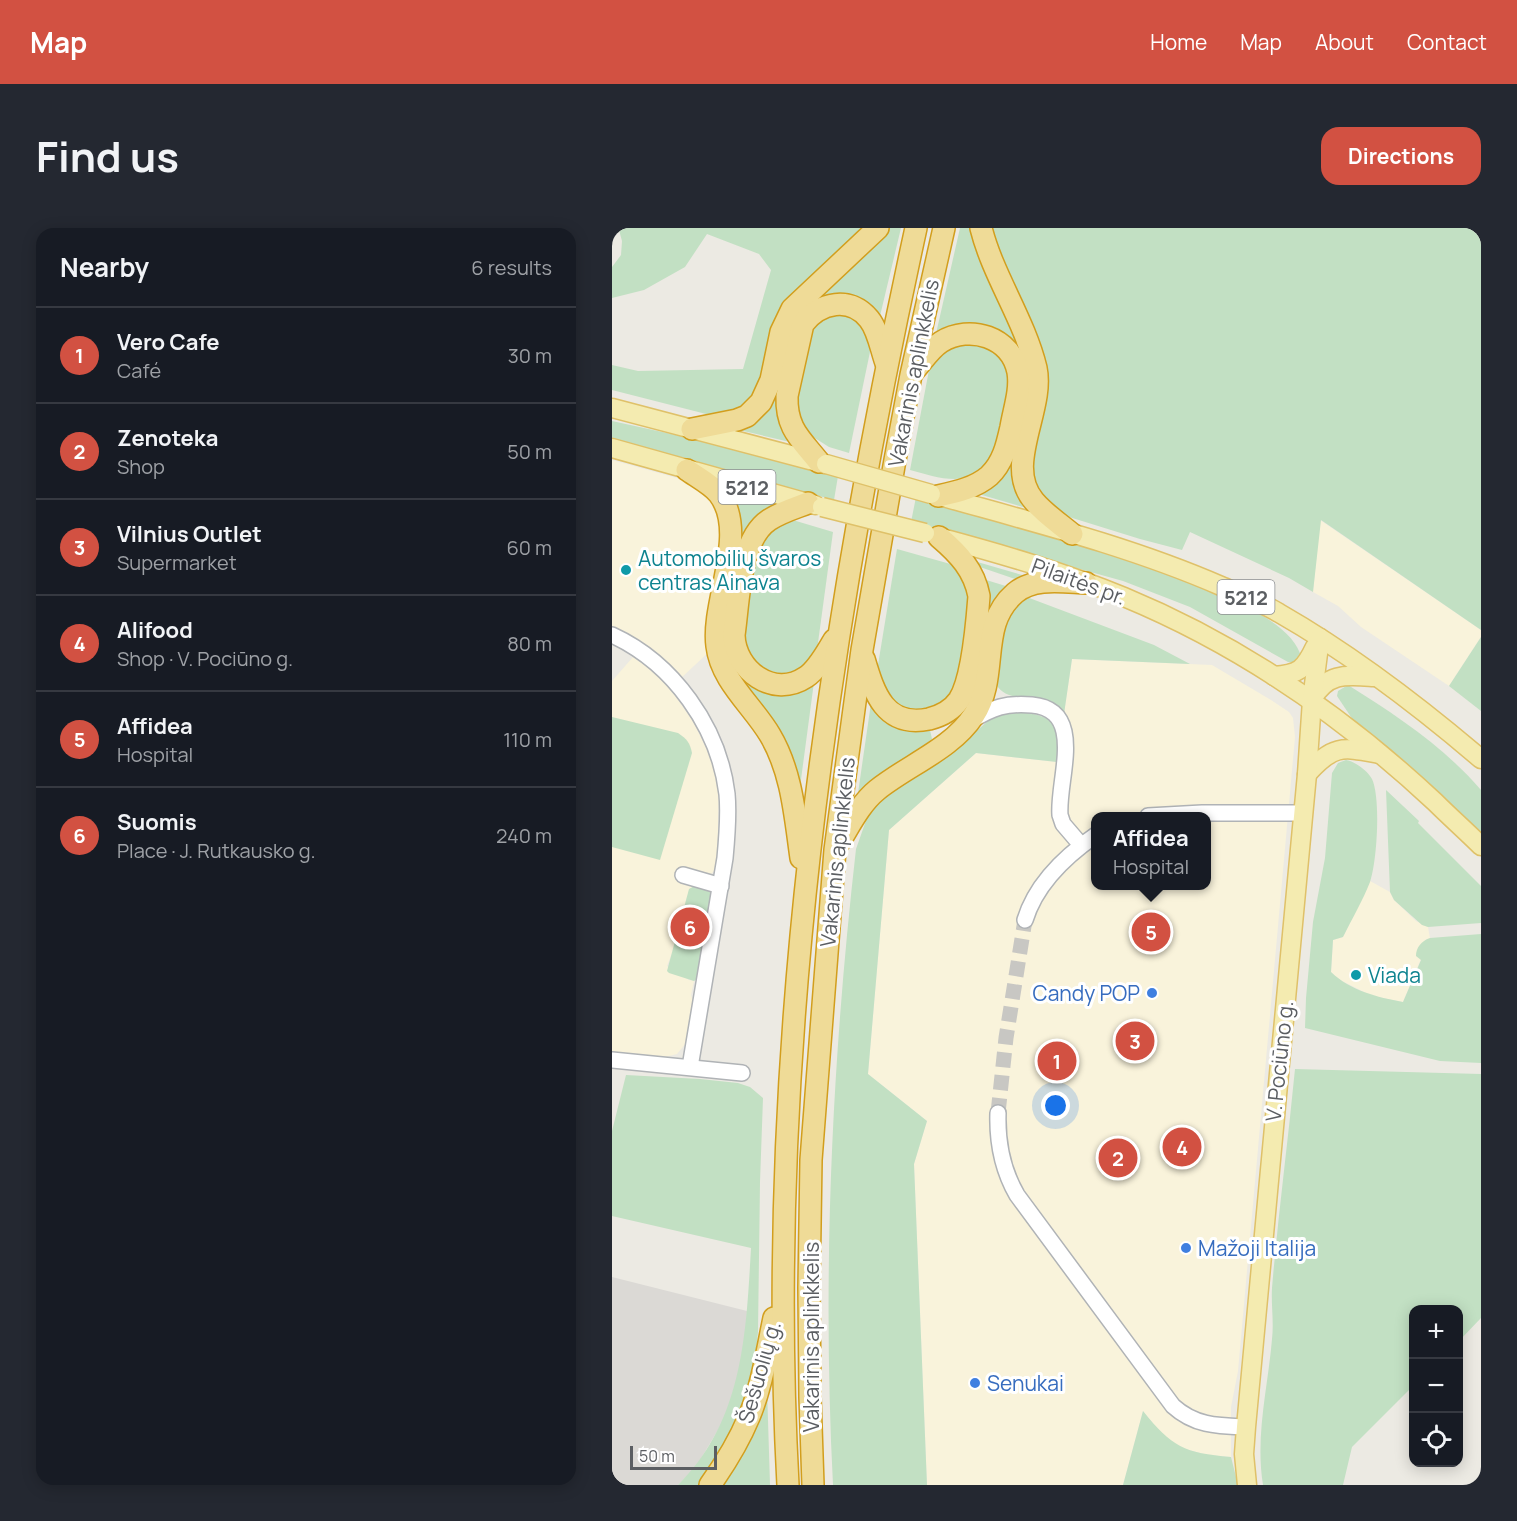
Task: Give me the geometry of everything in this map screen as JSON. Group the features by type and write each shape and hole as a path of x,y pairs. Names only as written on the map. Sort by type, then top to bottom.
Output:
{"highway":[{"path":"692,429 737,420 747,416 761,402 771,380 781,332 792,309 878,228"},
{"name":"Vakarinis aplinkkelis","path":"788,1485 782,1286 790,1072 805,887 838,635 868,456 916,228"},
{"name":"Vakarinis aplinkkelis","path":"813,1485 809,1288 811,1160 835,850 862,650 911,375 944,228"},
{"path":"981,228 1036,370 1036,396 1023,458 1024,480 1034,501 1072,534"},
{"path":"823,463 794,432 787,407 787,396 804,324 809,316 823,307 844,304 852,307 869,319 886,363"},
{"path":"911,375 941,342 969,333 980,334 1000,343 1008,351 1018,372 1017,394 1008,439 999,465 982,482 964,490 934,495"},
{"path":"687,470 719,494 729,517 730,539 716,631 718,657 729,678 771,736 782,760 792,799 805,887"},
{"path":"815,505 789,509 768,520 753,537 746,556 734,645 741,662 749,671 758,678 780,684 805,678 816,668 838,635"},
{"path":"862,650 872,688 884,707 897,717 911,721 928,719 950,710 959,700 969,673 979,596 977,584 968,566 932,535"},
{"path":"835,850 857,812 875,791 943,745 971,721 984,697 994,624 1006,602 1023,588 1037,583 1086,583"},
{"name":"Šešuolių g.","path":"710,1485 738,1442 750,1416 758,1392 782,1286"}],"main road":[{"name":"Pilaitės pr.","path":"612,408 823,463 1072,534 1188,572 1277,612 1320,638 1451,733 1481,759"},
{"name":"Pilaitės pr.","path":"612,448 1048,568 1151,609 1214,641 1312,700 1381,754 1481,846"},
{"path":"1274,676 1301,670 1308,662 1320,638"},
{"name":"V. Pociūno g.","path":"1247,1485 1244,1454 1246,1426 1312,700 1320,638"},
{"path":"1312,700 1319,687 1331,679 1374,677"},
{"path":"1306,774 1336,749 1344,748 1381,754"}],"street":[{"path":"612,635 648,657 677,684 702,720 710,736 718,755 727,793 728,835 690,1067"},
{"path":"988,677 996,694 1011,703 1045,708 1058,717 1063,725 1066,743 1060,815 1064,824 1081,845"},
{"path":"971,721 992,709 1011,703"},
{"path":"1211,813 1303,813"},
{"path":"1025,920 1038,889 1081,845 1091,839"},
{"path":"683,875 721,886"},
{"path":"612,1060 742,1072"},
{"path":"998,1113 998,1135 1002,1159 1017,1195 1173,1406 1197,1422 1246,1426"}],"shaded area":[{"path":"612,460 691,482 704,489 723,523 710,651 679,680 612,629"},
{"path":"1320,520 1481,630 1481,637 1449,686 1361,627 1338,606 1313,592"},
{"path":"633,657 654,672 670,688 694,723 710,756 719,788 717,868 711,874 704,874 667,966 694,981 691,995 694,1005 687,1042 677,1054 665,1057 612,1052 612,681"},
{"path":"1072,659 1212,665 1271,700 1289,712 1293,718 1295,737 1238,1371 1231,1407 1231,1457 1208,1455 1181,1448 1163,1436 1143,1411 1123,1485 927,1485 914,1164 927,1121 868,1074 889,830 976,753 1057,762"},
{"path":"1370,881 1390,892 1394,900 1416,921 1428,927 1430,938 1425,940 1421,959 1403,1002 1372,996 1338,979 1331,972 1333,940 1343,937"},
{"path":"612,1277 747,1311 746,1332 738,1377 725,1418 696,1467 678,1485 612,1485"}],"green space":[{"path":"616,228 868,228 806,286 758,392 737,411 710,415 612,390 612,365 638,371 743,369 771,270 759,254 707,234 685,267 644,290 612,298 612,267 621,255 622,241 619,230"},
{"path":"888,228 901,228 880,316 806,310 790,442 735,429 795,318"},
{"path":"960,228 973,228 1027,360 1030,509 975,493 993,482 1015,348 935,338"},
{"path":"988,228 1481,228 1481,630 1321,520 1313,592 1289,578 1190,532 1182,550 1053,512 1030,477 1044,388"},
{"path":"832,311 860,319 871,347 849,453 829,447 810,435 801,423 793,396 806,334"},
{"path":"977,341 1001,355 1011,380 994,458 974,476 958,479 910,470 929,370 943,350"},
{"path":"612,421 767,455 838,476 834,500 612,440"},
{"path":"727,492 780,504 755,522 738,672 814,682 800,787 730,666"},
{"path":"916,497 1124,559 1199,585 1267,618 1290,637 1301,657 1296,662 1288,662 1190,607 1123,581 911,522"},
{"path":"786,518 833,532 817,650 813,659 797,673 767,676 742,650 752,556 758,541"},
{"path":"897,549 961,567 971,601 960,677 948,701 915,715 890,704 877,671"},
{"path":"974,561 1029,577 1021,581 977,566"},
{"path":"983,579 1009,587 987,621"},
{"path":"1024,596 1154,645 1190,664 1072,659 1064,714 1053,704 1044,700 1011,696 1000,690 996,684 1006,616"},
{"path":"1481,637 1481,711 1449,686"},
{"path":"1348,685 1401,720 1467,774 1481,790 1481,836 1353,720 1337,696 1338,691"},
{"path":"871,703 889,722 912,730 930,730 932,739 875,783 857,800"},
{"path":"1015,711 1039,715 1053,723 1058,737 1057,762 976,753 889,830 868,1074 927,1121 914,1164 927,1485 833,1485 829,1325 831,1166 841,1007 856,849 869,812 880,799 950,754 996,714"},
{"path":"612,717 678,733 686,739 690,746 692,753 660,860 612,847"},
{"path":"1346,760 1360,767 1372,779 1377,815 1376,846 1370,882 1364,896 1343,937 1333,940 1331,972 1356,989 1403,1002 1421,960 1416,953 1422,943 1430,938 1481,934 1481,1063 1440,1061 1305,1028 1313,922 1325,858 1332,773 1338,763"},
{"path":"1386,790 1481,886 1481,923 1428,927 1422,925 1394,900 1390,892"},
{"path":"696,885 709,889 711,895 697,979 694,981 667,971 689,889"},
{"path":"1295,1069 1481,1074 1481,1318 1463,1337 1463,1305 1409,1305 1409,1390 1352,1447 1343,1485 1263,1485 1261,1430 1273,1333 1272,1288"},
{"path":"626,1075 738,1083 750,1087 763,1098 758,1332 753,1380 744,1414 702,1485 678,1485 700,1460 716,1433 728,1405 743,1344 751,1248 612,1216 612,1131"},
{"path":"767,1388 770,1485 719,1485"},
{"path":"1143,1411 1162,1433 1180,1446 1202,1453 1231,1457 1238,1485 1123,1485"}],"tunnel":[{"path":"998,1113 1006,1038 1025,920"}],"place":[{"name":"Automobilių švaros centras Ainava","path":"626,570"},
{"name":"Suomis","path":"690,927"},
{"name":"Affidea","path":"1151,932"},
{"name":"Viada","path":"1356,975"},
{"name":"Candy POP","path":"1152,993"},
{"name":"Vilnius Outlet","path":"1135,1041"},
{"name":"Vero Cafe","path":"1057,1061"},
{"name":"Alifood","path":"1182,1147"},
{"name":"Zenoteka","path":"1118,1158"},
{"name":"Mažoji Italija","path":"1186,1248"},
{"name":"Senukai","path":"975,1383"}]}
